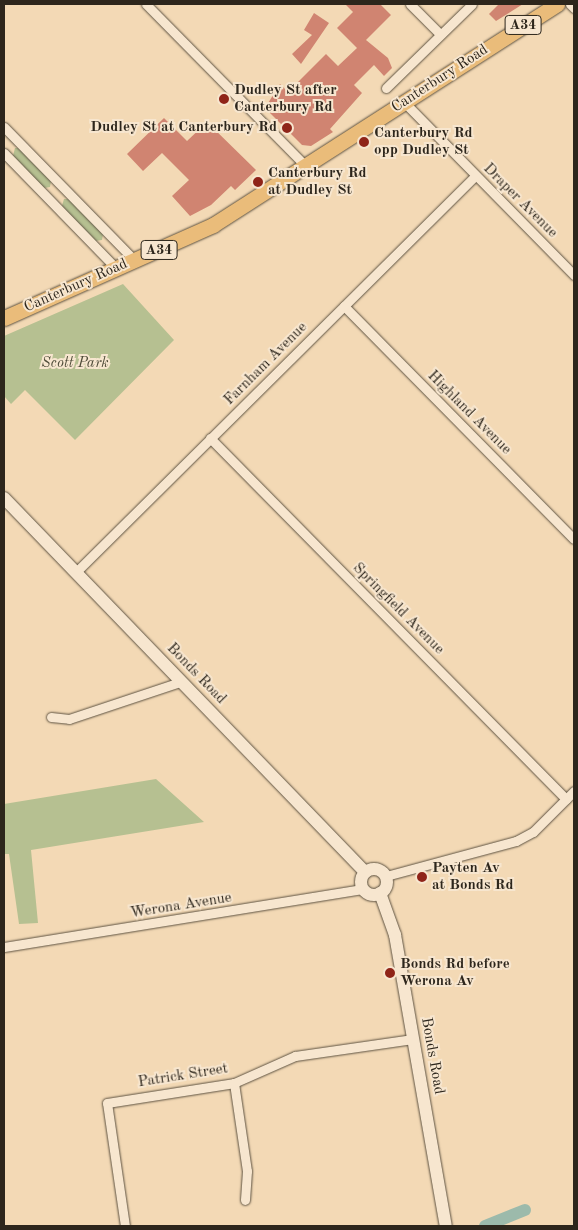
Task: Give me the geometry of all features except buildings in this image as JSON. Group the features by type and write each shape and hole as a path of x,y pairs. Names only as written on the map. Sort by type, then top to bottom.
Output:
{"highway":[{"name":"Canterbury Road","path":"4,318 213,225 557,4"}],"main road":[{"name":"Bonds Road","path":"4,498 365,872"},
{"path":"376,869 386,876 386,888 380,893 373,895 362,889 360,882 365,872 376,869"},
{"name":"Bonds Road","path":"380,893 395,936 446,1226"}],"street":[{"path":"146,4 306,166"},
{"path":"410,4 440,34"},
{"path":"386,88 472,4"},
{"path":"570,4 574,8"},
{"name":"Draper Avenue","path":"404,102 574,276"},
{"path":"4,127 135,261"},
{"path":"4,152 117,269"},
{"name":"Farnham Avenue","path":"76,572 476,176"},
{"name":"Highland Avenue","path":"344,306 574,539"},
{"name":"Springfield Avenue","path":"210,438 566,799"},
{"path":"51,717 69,719 180,682"},
{"path":"386,876 516,841 533,832 574,791"},
{"name":"Werona Avenue","path":"4,947 362,889"},
{"name":"Patrick Street","path":"125,1226 107,1103 234,1083 295,1056 413,1039"},
{"path":"234,1083 247,1172 245,1200"}],"green space":[{"path":"15,148 19,148 51,181 50,187 44,188 13,156"},
{"path":"64,199 69,199 103,234 102,240 95,241 62,206"},
{"name":"Scott Park","path":"123,284 174,340 75,440 25,390 11,404 4,396 4,336"},
{"path":"156,779 204,822 31,850 38,923 19,924 9,854 4,854 4,804"}],"waterway":[{"path":"485,1226 525,1210"}],"place":[{"name":"Dudley St after Canterbury Rd","path":"224,99"},
{"name":"Dudley St at Canterbury Rd","path":"287,128"},
{"name":"Canterbury Rd opp Dudley St","path":"364,142"},
{"name":"Canterbury Rd at Dudley St","path":"258,182"},
{"name":"Payten Av at Bonds Rd","path":"422,877"},
{"name":"Bonds Rd before Werona Av","path":"390,973"}]}
